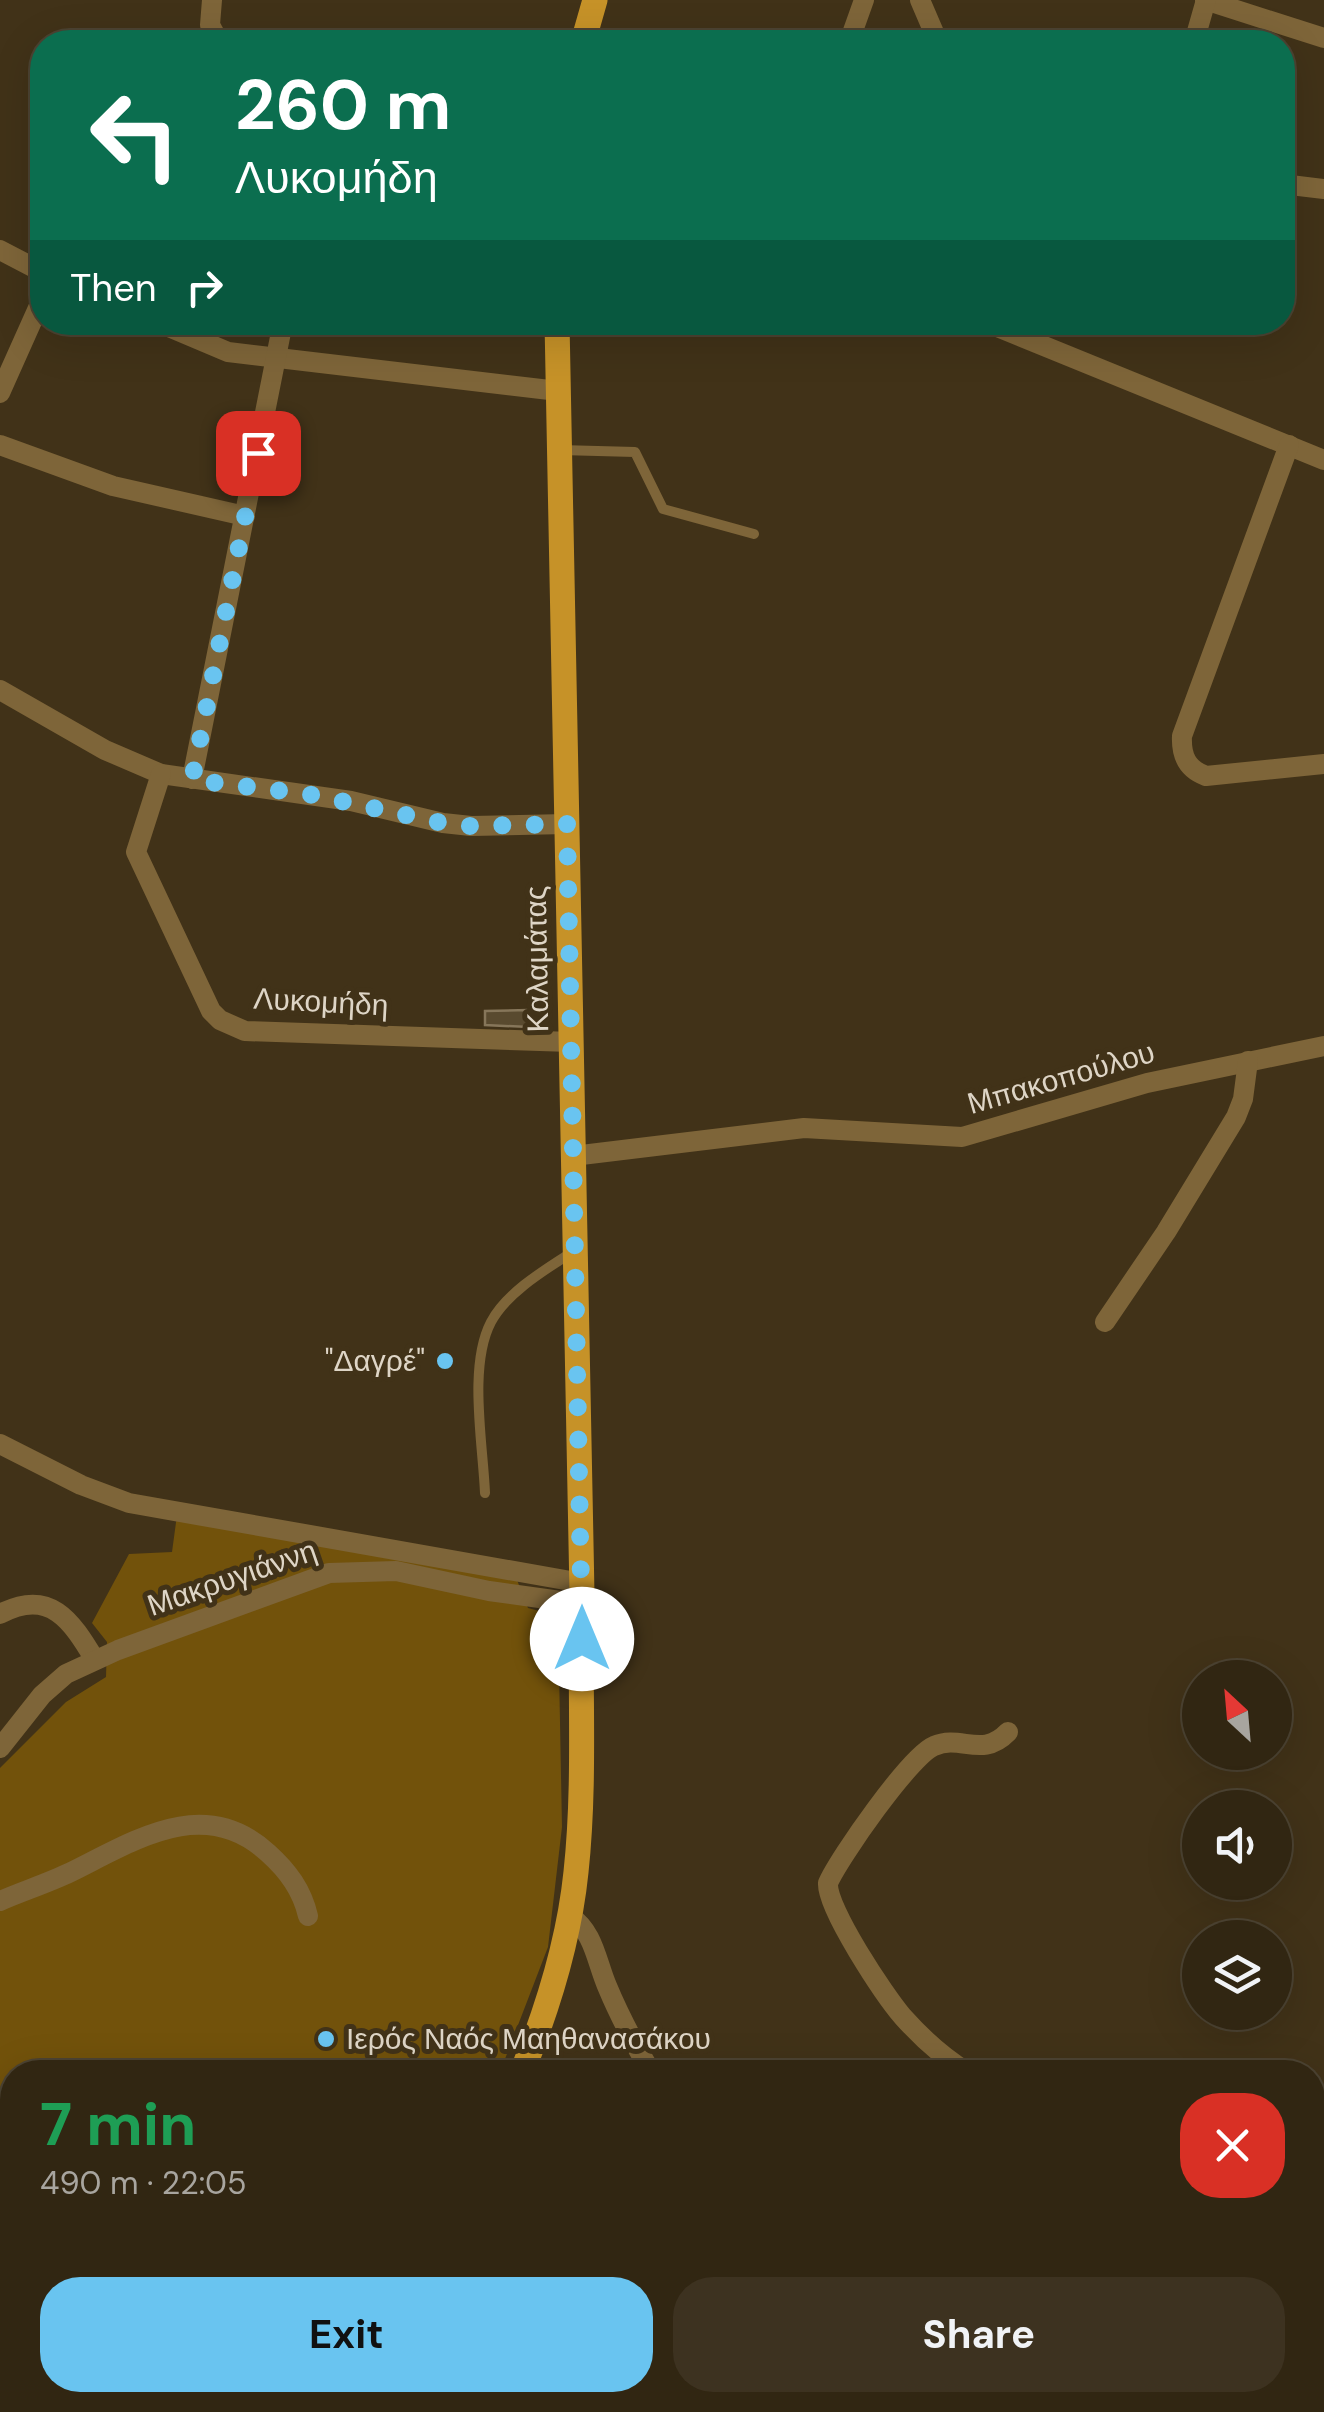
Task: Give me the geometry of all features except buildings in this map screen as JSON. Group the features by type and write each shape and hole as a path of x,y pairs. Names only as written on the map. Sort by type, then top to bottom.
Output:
{"main road":[{"path":"586,30 595,0"},
{"name":"Καλαμάτας","path":"526,2060 558,1970 570,1916 580,1816 582,1594 557,335"}],"street":[{"path":"212,0 213,30"},
{"path":"853,30 864,0"},
{"path":"920,0 933,30"},
{"path":"1197,30 1206,0 1266,10 1324,38"},
{"path":"1295,185 1324,188"},
{"path":"0,250 30,266"},
{"path":"0,392 30,326"},
{"path":"188,335 228,352 558,391"},
{"path":"192,780 280,335"},
{"path":"1018,335 1324,460"},
{"path":"0,445 113,486 245,516"},
{"path":"1288,445 1182,736 1182,750 1195,772 1206,776 1324,764"},
{"path":"0,690 106,750 162,774 308,794 443,823 567,824"},
{"name":"Λυκομήδη","path":"162,774 136,852 199,988 220,1020 246,1031 571,1042"},
{"name":"Μπακοπούλου","path":"573,1156 804,1128 962,1137 1131,1087 1324,1046"},
{"path":"1106,1322 1236,1117 1248,1061"},
{"path":"0,1444 81,1486 129,1503 582,1594"},
{"name":"Μακρυγιάννη","path":"0,1748 55,1682 95,1660 329,1573 396,1571 488,1591 582,1594"},
{"path":"0,1614 35,1603 58,1612 72,1624 95,1660"},
{"path":"953,2060 899,2013 835,1913 828,1884 867,1824 923,1753 943,1744 985,1746 1008,1732"},
{"path":"0,1901 67,1874 144,1835 186,1825 207,1825 227,1828 263,1848 296,1884 308,1916"},
{"path":"570,1916 588,1935 606,1985 645,2060"}],"lane":[{"path":"560,450 636,452 663,508 754,534"},
{"path":"485,1492 478,1359 492,1320 515,1294 575,1251"}],"shaded area":[{"path":"177,1515 517,1580 528,1608 558,1616 562,1827 548,1947 505,2060 0,2060 0,1768 66,1702 106,1677 107,1642 92,1623 129,1554 172,1552"}],"place":[{"name":"\"Δαγρέ\"","path":"445,1361"},
{"name":"Ιερός Ναός Μαηθανασάκου","path":"326,2039"}],"route":[{"path":"258,453 192,780 308,794 443,823 567,824 582,1639"}]}
